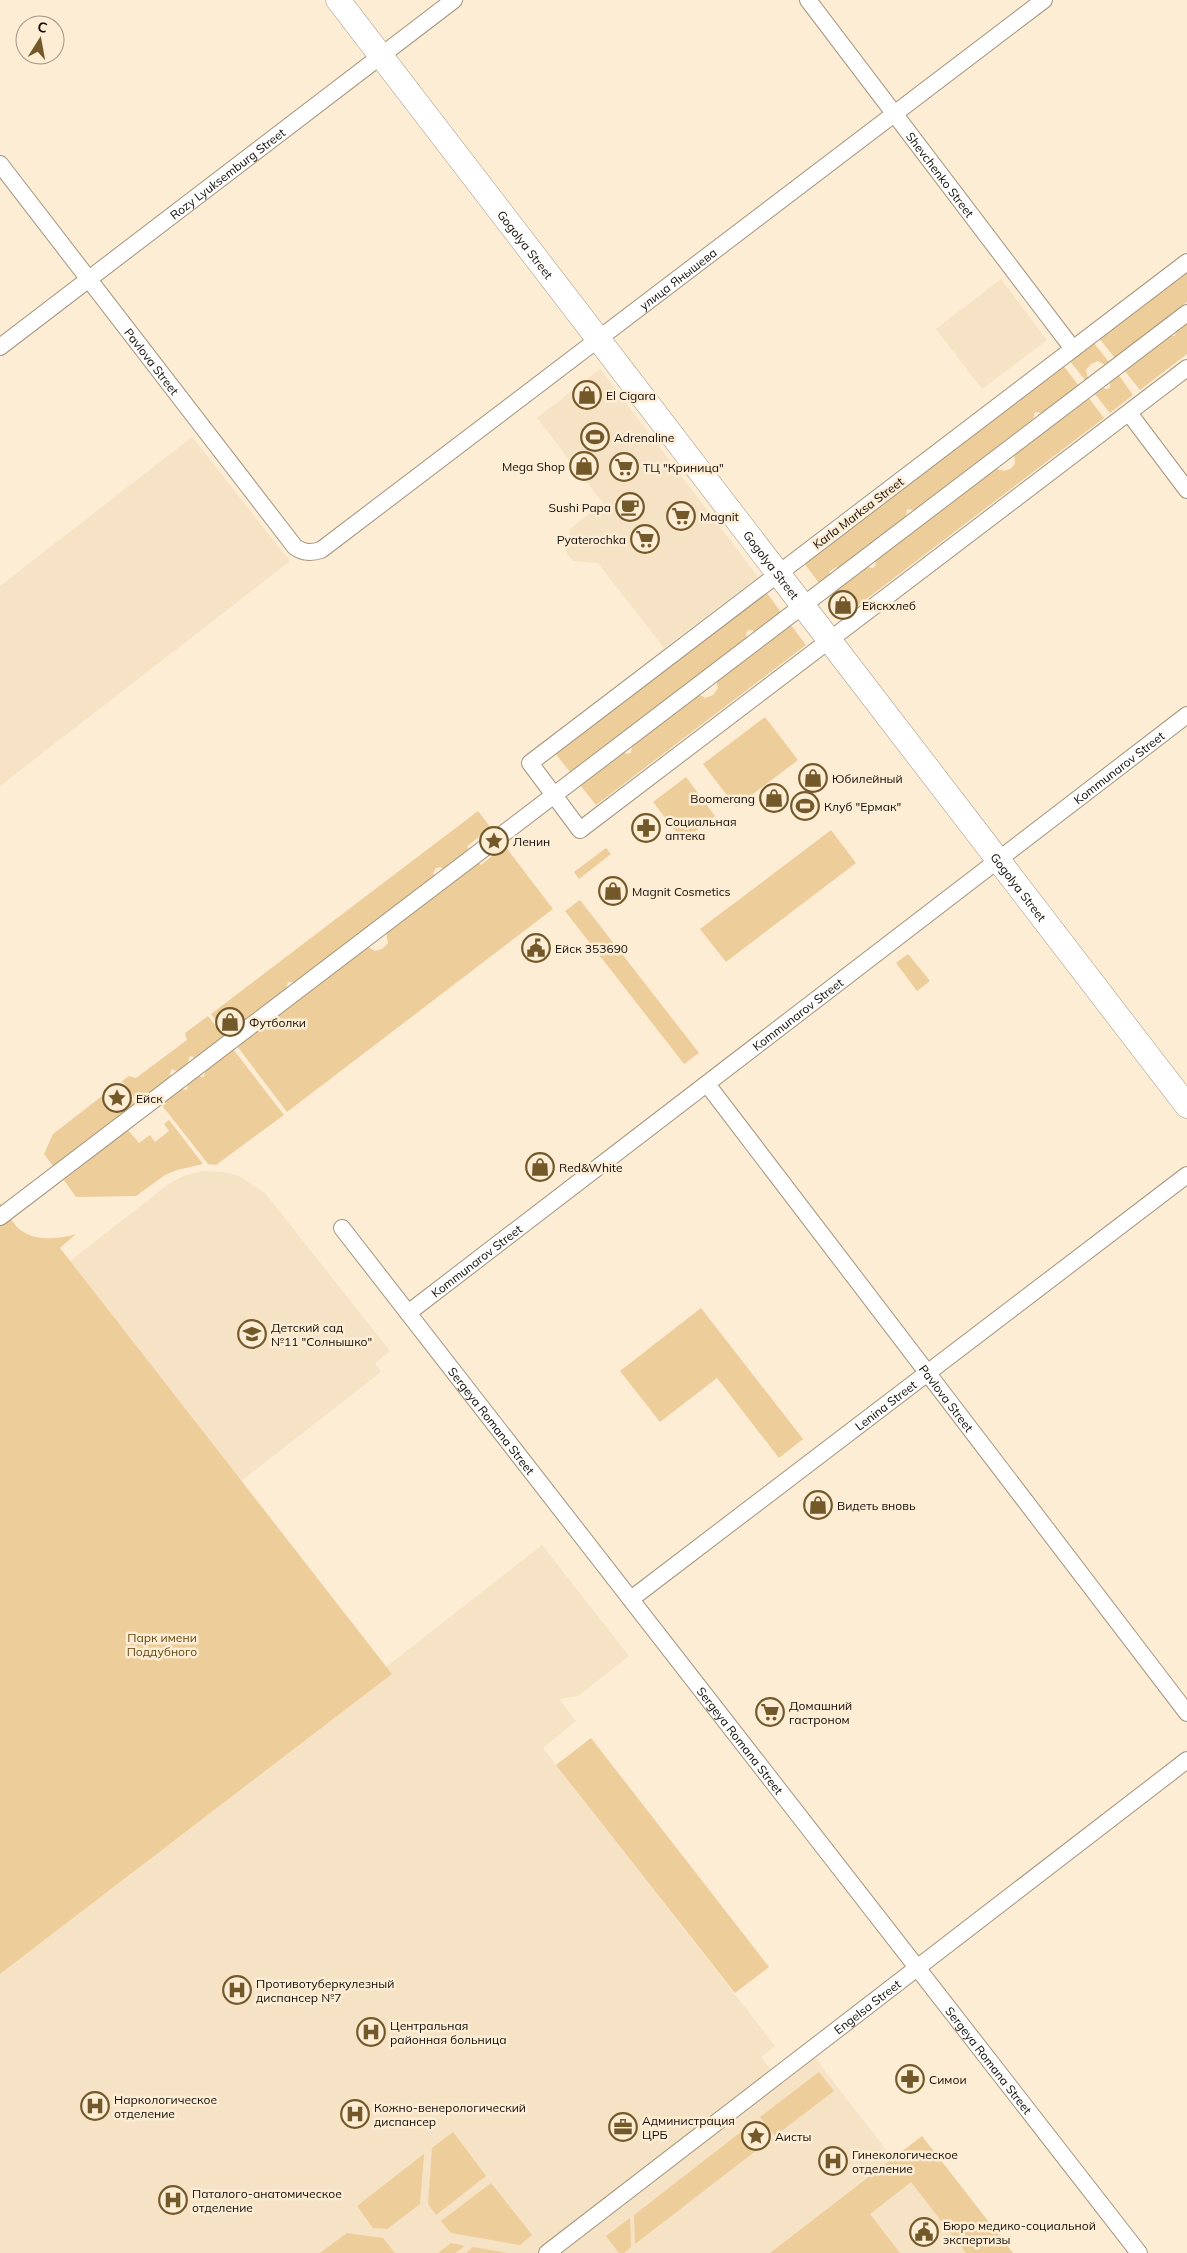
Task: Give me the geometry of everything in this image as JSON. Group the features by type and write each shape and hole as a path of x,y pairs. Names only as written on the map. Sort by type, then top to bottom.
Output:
{"street":[{"name":"Gogolya Street","path":"338,0 1187,1106"},
{"name":"Rozy Lyuksemburg Street","path":"0,347 454,0"},
{"name":"Shevchenko Street","path":"808,0 1073,349"},
{"name":"улица Янышева","path":"309,553 322,550 1044,0"},
{"name":"Pavlova Street","path":"0,164 296,547 309,553"},
{"name":"Karla Marksa Street","path":"554,795 530,763 1187,262"},
{"path":"2,1214 1187,313"},
{"path":"554,795 580,830 1187,368"},
{"path":"1129,412 1187,490"},
{"name":"Kommunarov Street","path":"408,1313 1187,715"},
{"name":"Pavlova Street","path":"707,1084 1187,1713"},
{"name":"Lenina Street","path":"630,1599 1187,1175"},
{"name":"Sergeya Romana Street","path":"342,1228 1139,2253"},
{"name":"Engelsa Street","path":"547,2253 1187,1760"}],"shaded area":[{"path":"1001,279 1047,340 982,389 936,329"},
{"path":"600,369 758,577 664,648 598,563 573,561 566,552 570,529 603,503 537,418"},
{"path":"192,437 290,561 0,786 0,586"},
{"name":"Детский сад №11 \"Солнышко\"","path":"203,1171 224,1172 239,1176 265,1193 390,1351 375,1363 381,1372 241,1481 70,1261 170,1183 186,1175"},
{"name":"Центральная районная больница","path":"542,1545 629,1656 578,1696 559,1699 576,1721 543,1748 775,2046 761,2057 782,2084 815,2058 966,2253 0,2253 0,1974 392,1674 386,1667"}],"green space":[{"path":"1187,271 1187,302 1115,358 1099,338"},
{"path":"1187,322 1187,354 1140,390 1124,370 1168,336 1175,336 1176,330"},
{"path":"1093,342 1109,362 1105,365 1098,361 1091,364 1086,370 1088,378 1085,380 1069,360"},
{"path":"1063,365 1078,385 1042,413 1035,412 1033,419 914,510 907,509 906,517 838,569 836,567 829,572 830,574 819,583 804,563"},
{"path":"1118,374 1133,395 1110,413 1094,393 1101,387 1110,388 1110,380"},
{"path":"1088,397 1104,418 852,610 836,589 866,567 873,568 876,565 875,560 996,468 1004,471 1011,468 1015,463 1014,454"},
{"path":"766,592 781,612 755,631 748,630 747,638 570,772 555,753"},
{"path":"790,624 806,645 596,805 580,785 623,752 631,753 632,745 698,694 705,698 713,695 718,688 716,680"},
{"path":"765,717 798,760 736,807 703,764"},
{"path":"686,777 715,816 683,841 653,802"},
{"path":"478,811 491,828 467,846 469,850 443,869 441,867 436,868 433,873 435,876 295,983 288,982 286,989 227,1034 211,1014"},
{"path":"831,830 856,863 726,962 700,929"},
{"path":"505,846 553,909 287,1112 237,1046 368,947 375,951 382,949 388,943 386,932 478,862 481,865"},
{"path":"606,848 611,854 579,879 574,872"},
{"path":"580,900 699,1053 684,1064 565,911"},
{"path":"908,954 930,981 917,991 896,963"},
{"path":"208,1016 224,1037 195,1059 192,1056 189,1057 188,1064 178,1072 172,1069 171,1077 138,1102 122,1081 129,1076 136,1078 187,1040 185,1033"},
{"path":"233,1049 284,1115 216,1165 208,1164 161,1104 181,1089 187,1090 188,1084 198,1076 204,1077 205,1071"},
{"path":"119,1083 135,1104 53,1166 44,1154 53,1134"},
{"path":"169,1120 203,1164 165,1175 136,1196 76,1197 64,1180 128,1130 139,1143 150,1135 155,1142 169,1131 164,1124"},
{"name":"Парк имени Поддубного","path":"0,1203 16,1226 32,1236 47,1238 76,1234 60,1248 392,1674 0,1974"},
{"path":"701,1308 803,1439 779,1458 717,1378 660,1422 620,1371"},
{"path":"591,1738 769,1967 735,1993 556,1765"},
{"path":"819,2072 834,2091 775,2136 760,2117"},
{"path":"755,2121 770,2140 635,2244 634,2215"},
{"path":"453,2132 486,2176 436,2215 428,2204 432,2148"},
{"path":"922,2136 1013,2253 966,2253 911,2182 870,2214 900,2253 770,2253"},
{"path":"424,2154 420,2204 387,2229 373,2228 357,2206"},
{"path":"491,2183 532,2235 520,2245 451,2233 441,2221"},
{"path":"630,2218 631,2247 624,2253 619,2253 606,2236"},
{"path":"347,2233 383,2238 395,2253 320,2253"},
{"path":"451,2243 465,2246 455,2253 438,2253"},
{"path":"473,2247 508,2253 466,2253"}],"place":[{"name":"El Cigara","path":"587,395"},
{"name":"Аdrenaline","path":"595,437"},
{"name":"Mega Shop","path":"584,466"},
{"name":"ТЦ \"Криница\"","path":"624,467"},
{"name":"Sushi Papa","path":"630,507"},
{"name":"Magnit","path":"681,516"},
{"name":"Pyaterochka","path":"645,539"},
{"name":"Ейскхлеб","path":"843,605"},
{"name":"Юбилейный","path":"813,778"},
{"name":"Boomerang","path":"774,798"},
{"name":"Клуб \"Ермак\"","path":"805,806"},
{"name":"Социальная аптека","path":"646,828"},
{"name":"Ленин","path":"494,841"},
{"name":"Magnit Cosmetics","path":"613,891"},
{"name":"Ейск 353690","path":"536,948"},
{"name":"Футболки","path":"230,1022"},
{"name":"Ейск","path":"117,1098"},
{"name":"Red&White","path":"540,1167"},
{"name":"Детский сад №11 \"Солнышко\"","path":"252,1334"},
{"name":"Видеть вновь","path":"818,1505"},
{"name":"Домашний гастроном","path":"770,1712"},
{"name":"Противотуберкулезный диспансер №7","path":"237,1990"},
{"name":"Центральная районная больница","path":"371,2032"},
{"name":"Симои","path":"910,2079"},
{"name":"Наркологическое отделение","path":"95,2106"},
{"name":"Кожно-венерологический диспансер","path":"355,2114"},
{"name":"Администрация ЦРБ","path":"623,2127"},
{"name":"Аисты","path":"756,2136"},
{"name":"Гинекологическое отделение","path":"833,2161"},
{"name":"Паталого-анатомическое отделение","path":"173,2200"},
{"name":"Бюро медико-социальной экспертизы","path":"924,2232"}]}
